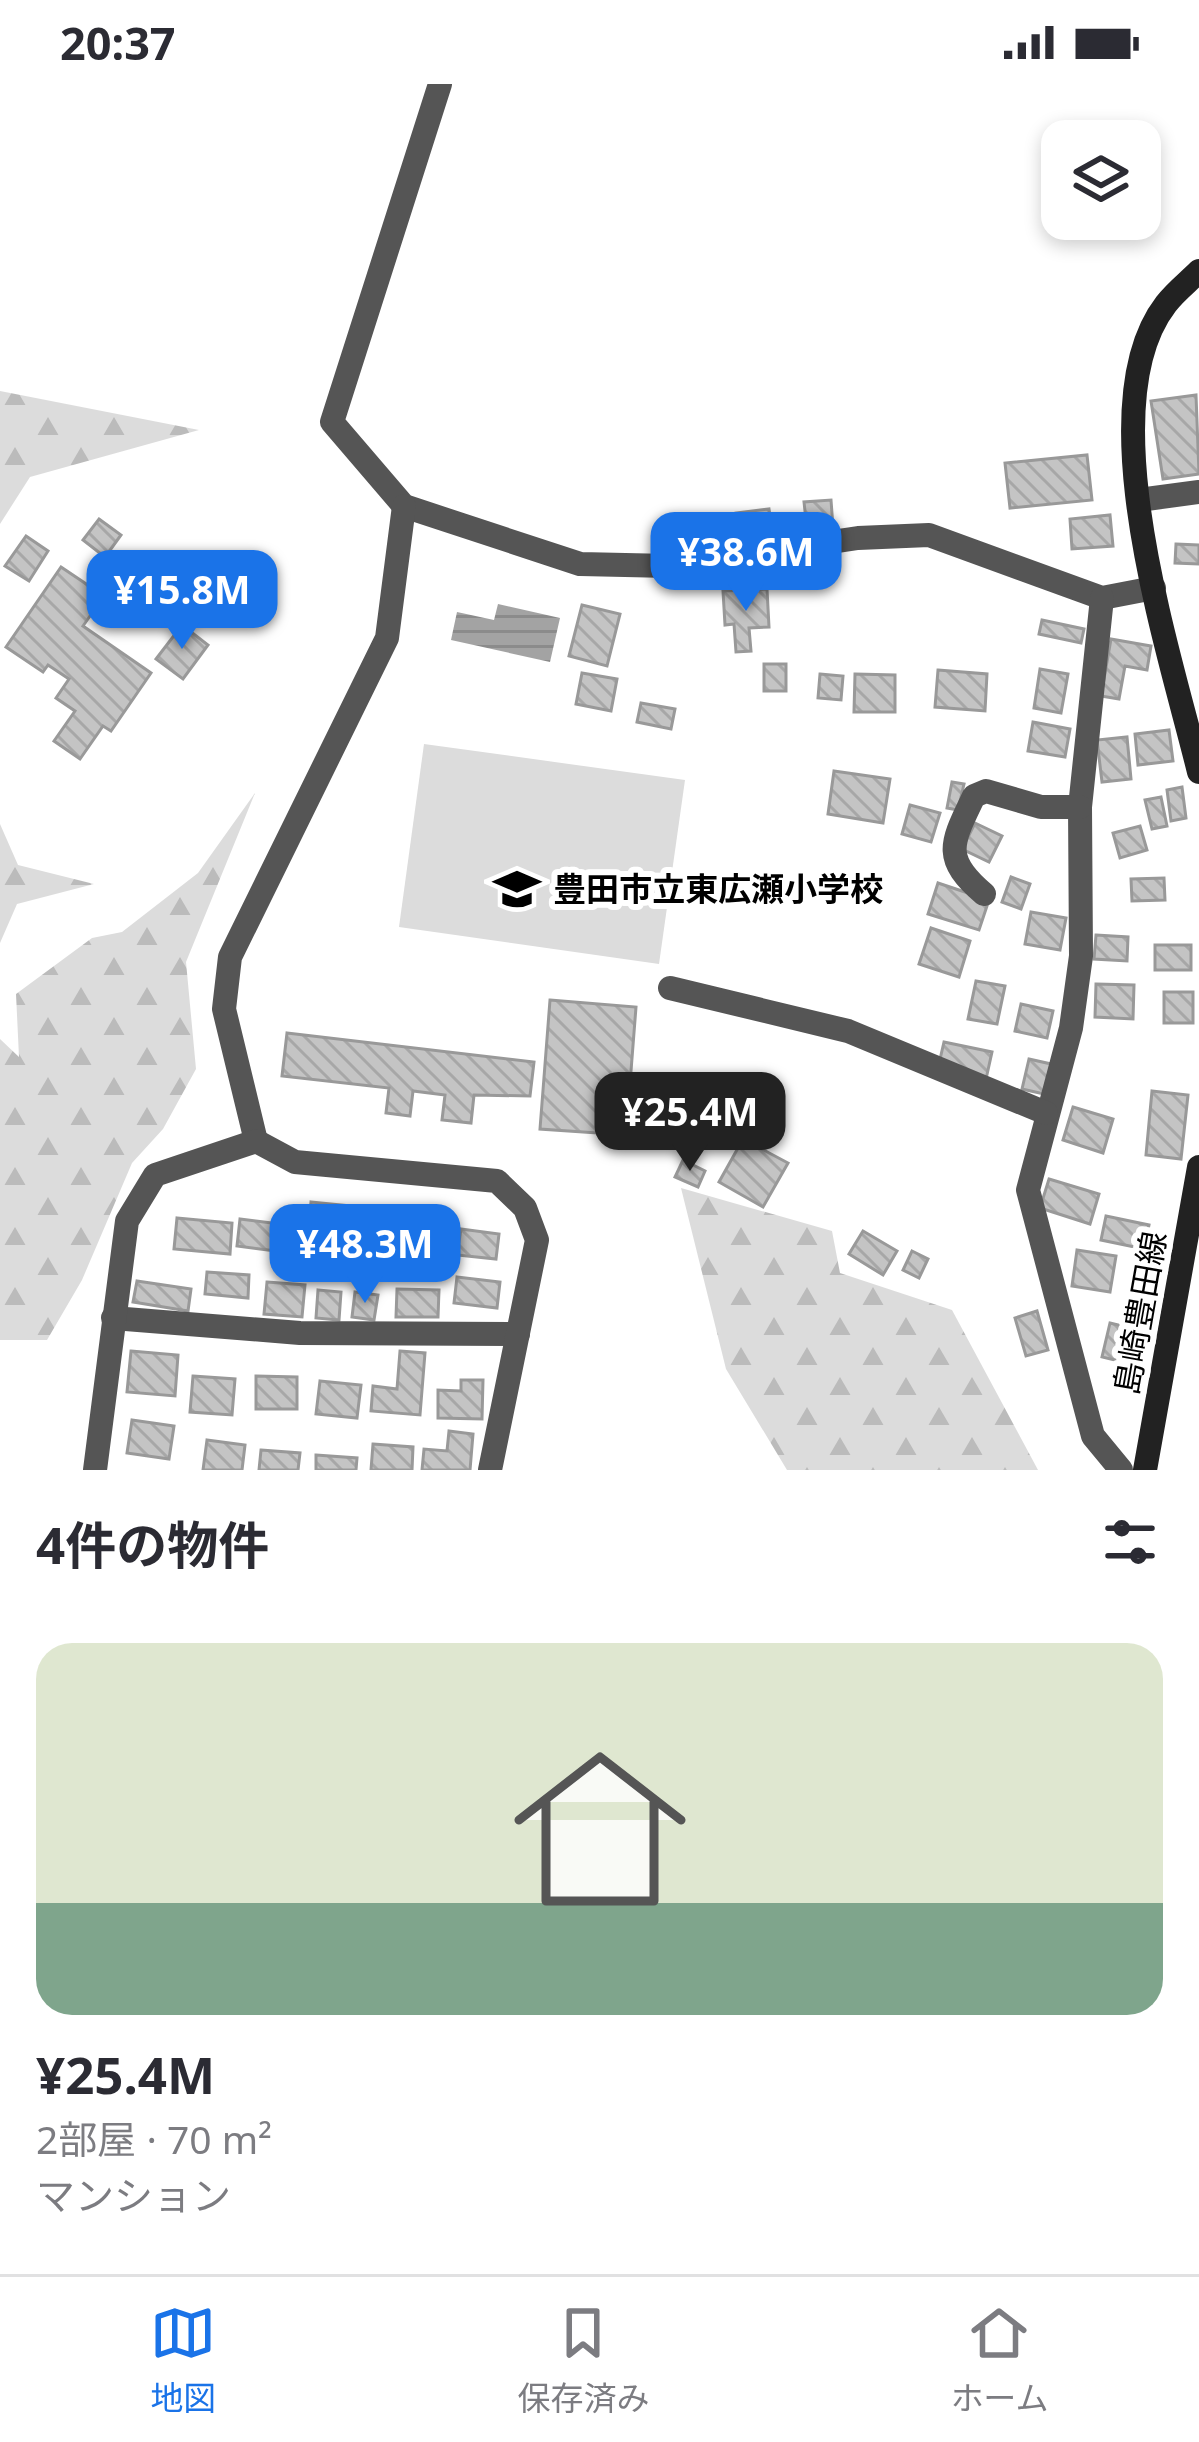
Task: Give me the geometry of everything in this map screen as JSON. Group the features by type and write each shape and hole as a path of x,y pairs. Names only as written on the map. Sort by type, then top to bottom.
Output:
{"main road":[{"path":"1199,271 1164,306 1138,368 1129,423 1154,588 1199,772"},
{"name":"島崎豊田線","path":"1145,1470 1199,1167"}],"street":[{"path":"440,84 332,422 404,506 580,564 670,566 858,538 929,535 1102,598 1154,588"},
{"path":"1139,500 1199,492"},
{"path":"256,1141 224,1009 230,957 387,638 404,506"},
{"path":"1102,598 1080,807 1081,956 1071,1028 1028,1190 1093,1436 1121,1470"},
{"path":"984,894 955,864 952,849 974,796 986,791 1041,807 1080,807"},
{"path":"670,988 848,1030 1046,1113"},
{"path":"95,1470 128,1220 155,1175 256,1141 295,1162 496,1181 525,1208 537,1240 490,1470"},
{"path":"113,1318 300,1334 518,1334"}],"green space":[{"path":"0,391 199,430 30,477 0,524"},
{"path":"424,744 685,780 659,964 399,927"},
{"path":"255,793 186,962 196,1069 163,1129 132,1163 82,1280 47,1340 0,1340 0,1039 19,1057 16,994 92,938 122,932 198,873"},
{"path":"0,824 18,865 94,884 17,904 0,943"},
{"path":"681,1188 832,1231 840,1273 952,1310 1038,1470 787,1470 726,1369"}],"shaded area":[{"path":"498,604 560,618 550,662 451,640 457,612 494,620"}],"building":[{"path":"1196,395 1199,474 1163,479 1151,401"},
{"path":"1087,455 1092,500 1010,508 1005,463"},
{"path":"831,500 833,527 807,529 804,502"},
{"path":"769,509 773,536 740,540 736,513"},
{"path":"1110,515 1113,546 1072,549 1070,519"},
{"path":"99,519 121,535 105,557 83,540"},
{"path":"26,536 48,551 29,581 5,566"},
{"path":"1176,544 1199,545 1199,564 1175,563"},
{"path":"61,567 104,596 83,626 151,673 111,731 103,726 80,759 54,741 75,711 56,698 69,679 48,665 43,672 6,647"},
{"path":"767,589 769,627 749,628 751,651 736,652 734,624 725,625 723,591"},
{"path":"582,605 620,614 607,666 569,656"},
{"path":"1042,620 1084,629 1081,643 1039,634"},
{"path":"182,625 208,645 183,679 156,659"},
{"path":"1111,639 1151,646 1147,670 1125,666 1119,699 1101,696"},
{"path":"764,664 786,664 786,691 764,691"},
{"path":"1040,669 1068,674 1061,713 1034,708"},
{"path":"938,670 987,674 985,711 935,707"},
{"path":"582,673 617,679 611,711 576,704"},
{"path":"820,674 843,676 841,700 818,698"},
{"path":"855,674 895,675 895,712 854,712"},
{"path":"641,703 675,709 671,729 637,722"},
{"path":"1033,722 1070,729 1065,757 1028,751"},
{"path":"1169,730 1173,761 1138,765 1135,734"},
{"path":"1127,737 1131,779 1102,782 1097,740"},
{"path":"834,771 890,779 883,823 828,814"},
{"path":"952,782 964,784 958,810 947,808"},
{"path":"1182,787 1186,818 1171,821 1167,790"},
{"path":"1161,797 1167,826 1152,829 1145,800"},
{"path":"910,805 940,813 931,842 902,834"},
{"path":"975,823 1002,836 989,862 962,849"},
{"path":"1140,826 1147,850 1120,858 1113,833"},
{"path":"1011,877 1030,884 1021,909 1002,902"},
{"path":"1164,878 1165,900 1132,901 1131,879"},
{"path":"938,883 989,900 979,930 928,914"},
{"path":"1031,912 1066,918 1060,950 1025,944"},
{"path":"931,928 970,941 959,977 919,964"},
{"path":"1096,935 1128,937 1127,961 1094,959"},
{"path":"1155,945 1191,945 1191,970 1155,970"},
{"path":"976,981 1005,986 997,1024 968,1019"},
{"path":"1096,984 1134,985 1133,1019 1095,1017"},
{"path":"1164,992 1193,992 1193,1023 1164,1023"},
{"path":"550,1000 636,1007 626,1135 540,1129"},
{"path":"1021,1004 1053,1011 1047,1038 1015,1031"},
{"path":"287,1033 534,1062 530,1096 474,1095 471,1123 442,1120 445,1095 413,1091 410,1116 386,1113 389,1088 282,1076"},
{"path":"944,1042 992,1052 986,1079 938,1068"},
{"path":"1029,1059 1051,1064 1044,1094 1022,1089"},
{"path":"688,1080 725,1102 695,1151 658,1129"},
{"path":"1152,1091 1188,1095 1181,1159 1146,1155"},
{"path":"1073,1107 1113,1119 1103,1153 1063,1140"},
{"path":"743,1139 788,1163 763,1207 719,1182"},
{"path":"683,1160 705,1171 698,1187 675,1177"},
{"path":"1049,1179 1099,1194 1090,1224 1040,1208"},
{"path":"311,1202 362,1207 358,1248 307,1243"},
{"path":"1106,1216 1149,1225 1144,1249 1101,1240"},
{"path":"177,1218 232,1223 230,1254 174,1249"},
{"path":"240,1219 288,1225 284,1252 237,1246"},
{"path":"384,1222 433,1228 429,1259 380,1254"},
{"path":"461,1229 499,1234 496,1259 457,1255"},
{"path":"863,1231 897,1251 883,1275 849,1254"},
{"path":"1077,1250 1116,1256 1110,1292 1072,1286"},
{"path":"912,1251 928,1259 919,1278 903,1270"},
{"path":"207,1272 249,1275 248,1298 205,1294"},
{"path":"457,1277 500,1282 497,1308 454,1303"},
{"path":"137,1281 191,1289 188,1311 133,1302"},
{"path":"267,1282 305,1285 302,1317 264,1314"},
{"path":"397,1289 439,1290 438,1317 396,1317"},
{"path":"318,1290 341,1292 339,1320 316,1318"},
{"path":"355,1292 378,1295 374,1320 352,1317"},
{"path":"1037,1311 1048,1350 1026,1356 1015,1318"},
{"path":"1110,1323 1143,1331 1135,1365 1102,1357"},
{"path":"131,1351 178,1355 175,1396 127,1392"},
{"path":"400,1351 425,1353 420,1415 371,1411 373,1386 397,1389"},
{"path":"193,1376 235,1379 232,1415 190,1412"},
{"path":"256,1376 297,1377 297,1409 256,1409"},
{"path":"461,1380 483,1380 482,1419 438,1418 438,1390 461,1391"},
{"path":"320,1381 361,1385 357,1418 316,1414"},
{"path":"132,1420 174,1426 169,1459 127,1453"},
{"path":"449,1431 473,1434 470,1470 422,1470 424,1449 447,1451"},
{"path":"207,1440 245,1445 242,1470 203,1470"},
{"path":"373,1444 413,1447 412,1470 371,1470"},
{"path":"261,1450 300,1453 298,1470 259,1470"},
{"path":"316,1455 357,1458 356,1470 316,1470"}],"place":[{"name":"豊田市立東広瀬小学校","path":"517,889"}]}
